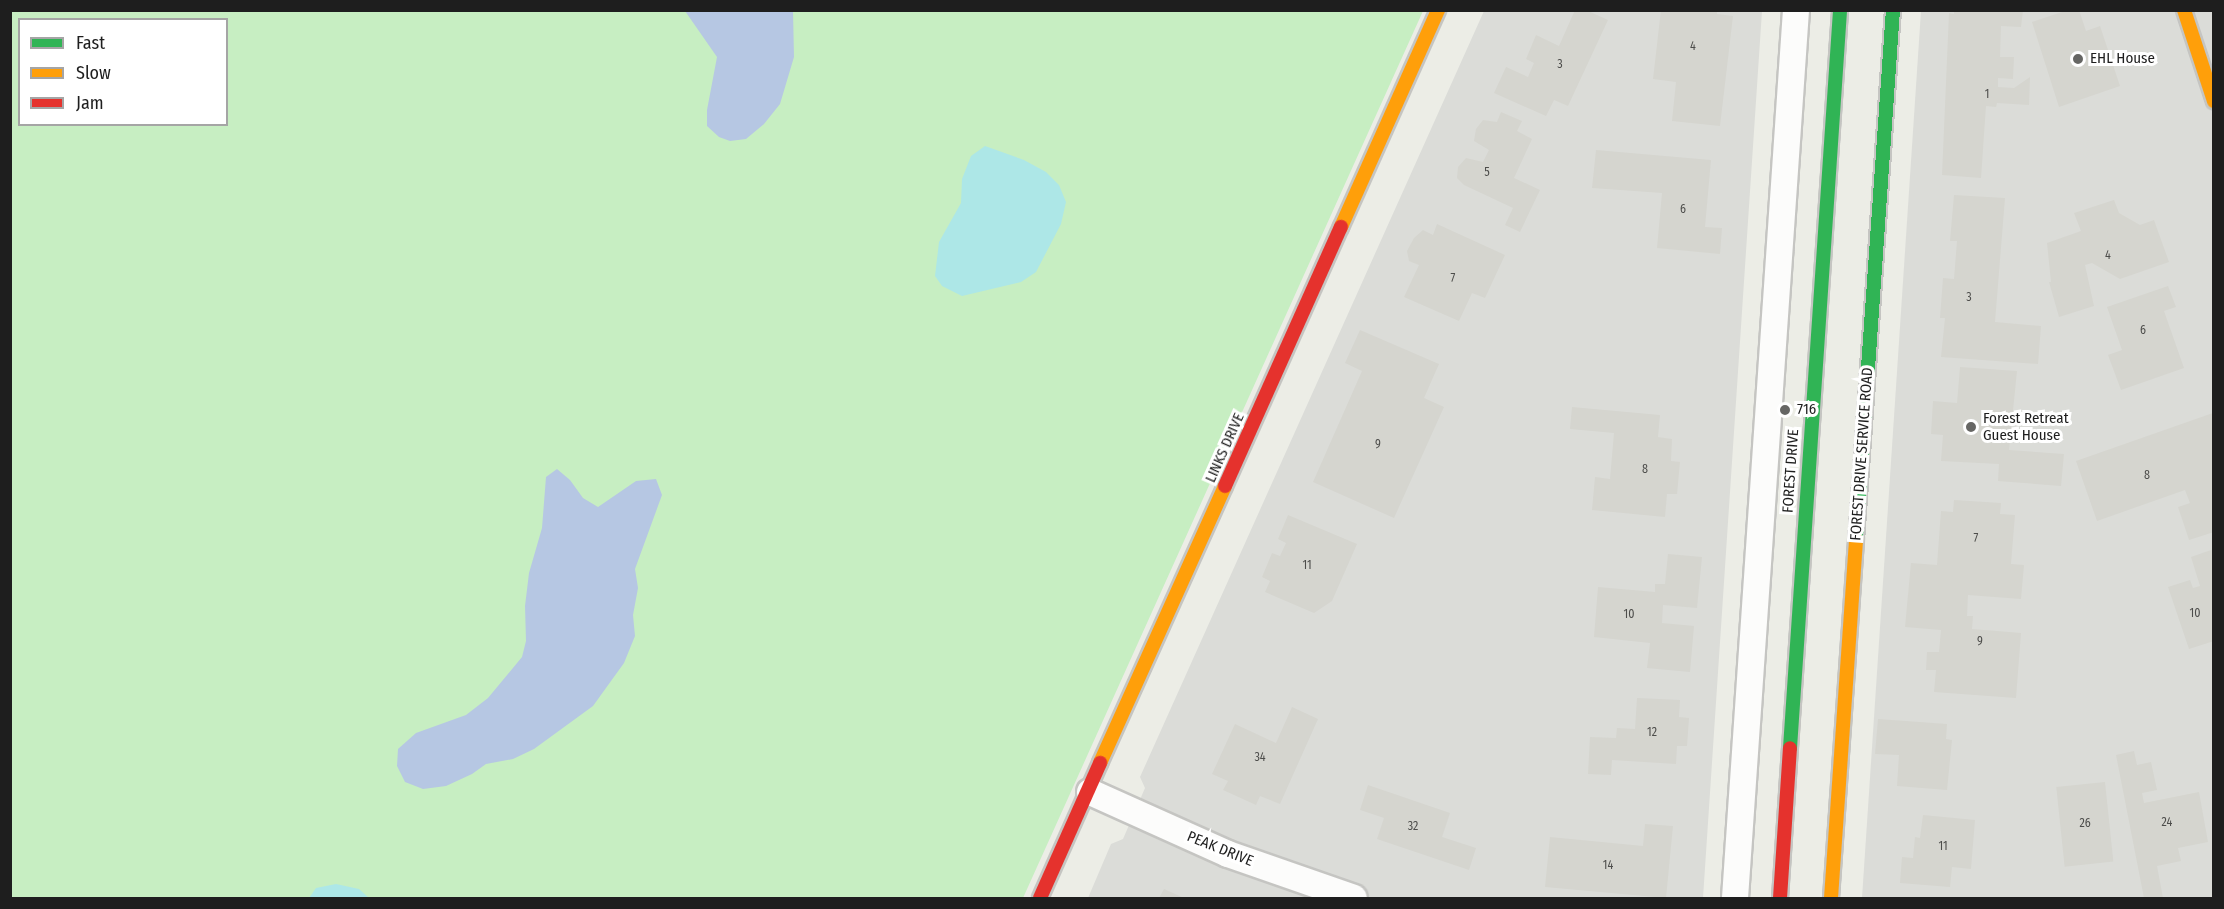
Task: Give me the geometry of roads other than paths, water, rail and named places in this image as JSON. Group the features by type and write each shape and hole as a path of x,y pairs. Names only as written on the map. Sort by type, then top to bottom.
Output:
{"street":[{"name":"LINKS DRIVE","path":"1040,898 1090,792 1438,10"},
{"path":"1735,898 1796,10"},
{"name":"FOREST DRIVE","path":"1780,898 1840,10"},
{"name":"FOREST DRIVE SERVICE ROAD","path":"1831,898 1893,10"},
{"path":"2184,10 2214,101"},
{"name":"PEAK DRIVE","path":"1090,792 1228,854 1354,898"}],"place":[{"name":"EHL House","path":"2078,59"},
{"name":"716","path":"1785,410"},
{"name":"Forest Retreat Guest House","path":"1971,427"}]}
